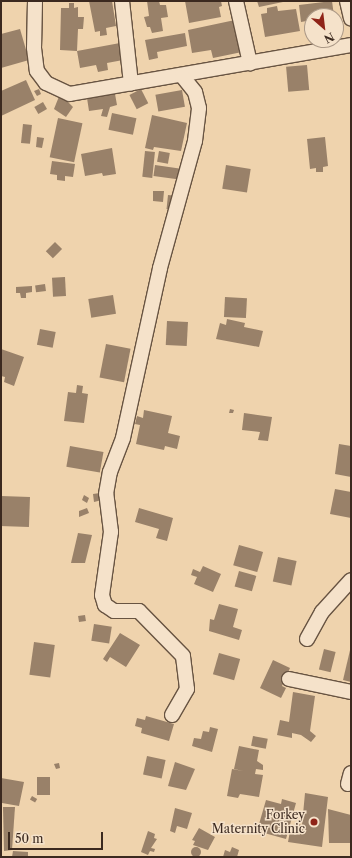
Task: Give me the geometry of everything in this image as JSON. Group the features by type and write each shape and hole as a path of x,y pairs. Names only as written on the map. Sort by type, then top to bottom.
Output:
{"street":[{"path":"35,1 34,48 37,71 46,83 70,94 182,76 351,45"},
{"path":"122,1 131,84"},
{"path":"236,1 250,63"},
{"path":"347,1 351,19"},
{"path":"172,715 187,689 183,656 139,611 114,611 105,604 102,595 111,532 106,494 110,472 123,438 160,268 195,141 199,108 195,92 182,76"},
{"path":"306,639 322,612 351,580"},
{"path":"289,679 351,692"}],"building":[{"path":"89,1 112,1 116,26 106,28 107,35 100,36 100,31 95,32"},
{"path":"147,1 159,1 160,5 166,5 168,17 161,18 163,31 152,33 150,27 147,27 144,17 149,16"},
{"path":"185,1 221,1 222,6 219,7 221,17 189,23"},
{"path":"257,1 283,1 283,2 259,7"},
{"path":"332,1 333,8 304,8 304,21 301,22 299,5"},
{"path":"69,3 74,3 74,8 78,7 78,17 84,17 83,29 78,29 77,51 60,50 61,8 69,8"},
{"path":"277,6 278,11 296,9 300,31 265,37 261,14 267,13 267,8"},
{"path":"235,20 242,52 213,58 211,50 192,53 188,30"},
{"path":"20,29 29,60 1,68 1,34"},
{"path":"185,33 187,46 157,52 158,58 149,60 145,40"},
{"path":"120,43 123,60 107,63 108,70 98,72 96,65 80,68 77,51"},
{"path":"307,65 309,90 288,92 286,67"},
{"path":"26,80 35,100 1,116 1,91"},
{"path":"39,89 41,94 37,96 34,91"},
{"path":"141,89 148,103 137,109 129,95"},
{"path":"182,90 185,107 158,111 155,95"},
{"path":"60,94 73,107 66,117 54,109"},
{"path":"115,94 117,105 110,107 107,117 101,116 103,109 89,111 87,98"},
{"path":"43,102 47,109 38,114 34,107"},
{"path":"112,113 136,118 133,135 108,130"},
{"path":"152,115 187,123 181,151 154,147 153,150 145,148"},
{"path":"58,118 82,123 74,162 50,157"},
{"path":"23,124 32,125 30,144 21,143"},
{"path":"37,137 44,138 42,148 36,147"},
{"path":"325,137 328,166 323,167 323,172 316,172 316,168 310,169 307,139"},
{"path":"112,148 116,174 103,176 102,173 85,176 81,154"},
{"path":"145,151 155,152 152,178 142,177"},
{"path":"159,151 170,153 168,164 157,162"},
{"path":"52,161 75,164 73,177 65,176 65,181 57,180 57,175 50,174"},
{"path":"155,165 183,169 181,180 153,176"},
{"path":"226,165 251,169 247,193 222,189"},
{"path":"153,191 164,191 163,202 153,201"},
{"path":"168,195 177,196 175,210 167,209"},
{"path":"55,242 62,249 53,258 46,251"},
{"path":"65,277 66,296 53,297 52,278"},
{"path":"45,284 46,291 36,292 35,285"},
{"path":"32,286 32,292 26,293 26,298 21,298 20,293 16,293 16,287"},
{"path":"113,295 116,314 91,318 88,299"},
{"path":"225,297 247,298 246,318 224,317"},
{"path":"227,319 245,323 244,327 263,331 259,347 216,339 220,323 226,325"},
{"path":"167,321 188,322 187,346 166,345"},
{"path":"40,329 56,332 53,348 37,345"},
{"path":"106,344 131,349 124,382 100,377"},
{"path":"1,349 24,357 14,386 4,382 5,377 1,376"},
{"path":"77,385 83,386 82,393 88,394 84,423 64,421 68,392 76,393"},
{"path":"230,409 234,410 233,413 229,413"},
{"path":"144,410 172,416 168,433 180,436 177,449 165,446 164,450 136,444 140,425 135,424 137,416 143,418"},
{"path":"244,413 272,417 268,441 258,440 260,432 242,430"},
{"path":"339,444 351,446 351,477 335,474"},
{"path":"70,446 103,452 100,473 66,467"},
{"path":"335,489 351,492 351,518 330,514"},
{"path":"100,493 102,500 94,502 93,494"},
{"path":"84,495 89,498 87,503 82,500"},
{"path":"1,496 30,497 29,527 1,526"},
{"path":"87,508 89,513 79,517 79,511"},
{"path":"139,508 173,518 167,541 156,538 159,529 135,522"},
{"path":"78,533 92,535 85,563 71,563"},
{"path":"239,545 263,552 257,572 233,565"},
{"path":"278,557 297,561 291,585 273,581"},
{"path":"203,566 221,574 213,592 194,584 197,577 191,575 193,569 200,572"},
{"path":"239,571 256,576 252,591 235,586"},
{"path":"219,604 238,609 233,627 242,630 239,640 209,631 210,619 214,620"},
{"path":"85,615 86,621 79,622 78,616"},
{"path":"94,624 112,627 109,644 91,641"},
{"path":"120,633 140,645 126,667 110,657 107,662 103,659"},
{"path":"34,642 55,645 50,678 29,675"},
{"path":"351,646 351,682 343,680"},
{"path":"324,649 336,652 331,672 319,669"},
{"path":"219,653 240,659 234,680 213,674"},
{"path":"273,660 290,668 282,686 286,688 281,698 260,688"},
{"path":"293,692 315,696 310,731 316,736 311,742 301,735 292,733 292,738 277,735 280,720 289,722"},
{"path":"146,716 174,724 169,741 141,733 142,728 135,726 137,718 145,720"},
{"path":"210,727 218,729 212,752 192,746 194,738 201,739 203,731 209,732"},
{"path":"253,736 268,739 266,749 251,746"},
{"path":"239,746 259,750 257,761 263,765 263,770 256,769 255,774 263,775 259,797 240,794 238,798 227,796 232,769 243,771 234,769"},
{"path":"147,756 166,760 162,779 143,775"},
{"path":"175,762 195,769 186,790 168,786"},
{"path":"59,763 60,768 56,769 54,764"},
{"path":"37,777 50,777 50,795 37,795"},
{"path":"1,778 24,782 19,806 2,803 1,807"},
{"name":"Forkey Maternity Clinic","path":"305,793 328,797 322,847 288,842 290,831 296,832 297,824 302,825"},
{"path":"32,796 37,799 35,803 30,799"},
{"path":"282,799 296,803 286,839 257,831 266,800 281,804"},
{"path":"3,807 15,807 12,850 4,851"},
{"path":"175,808 192,813 187,829 177,826 175,833 170,831"},
{"path":"328,809 351,815 351,843 329,843"},
{"path":"199,828 215,837 208,850 193,845 195,841 192,840"},
{"path":"148,831 155,834 154,838 157,839 151,848 155,849 154,852 150,851 148,855 141,852"},
{"path":"196,847 201,852 196,857 191,852"},
{"path":"232,847 239,850 237,857 223,857 225,850 230,852"},
{"path":"13,851 28,852 28,857 12,857"}],"place":[{"name":"Forkey Maternity Clinic","path":"314,822"}]}
